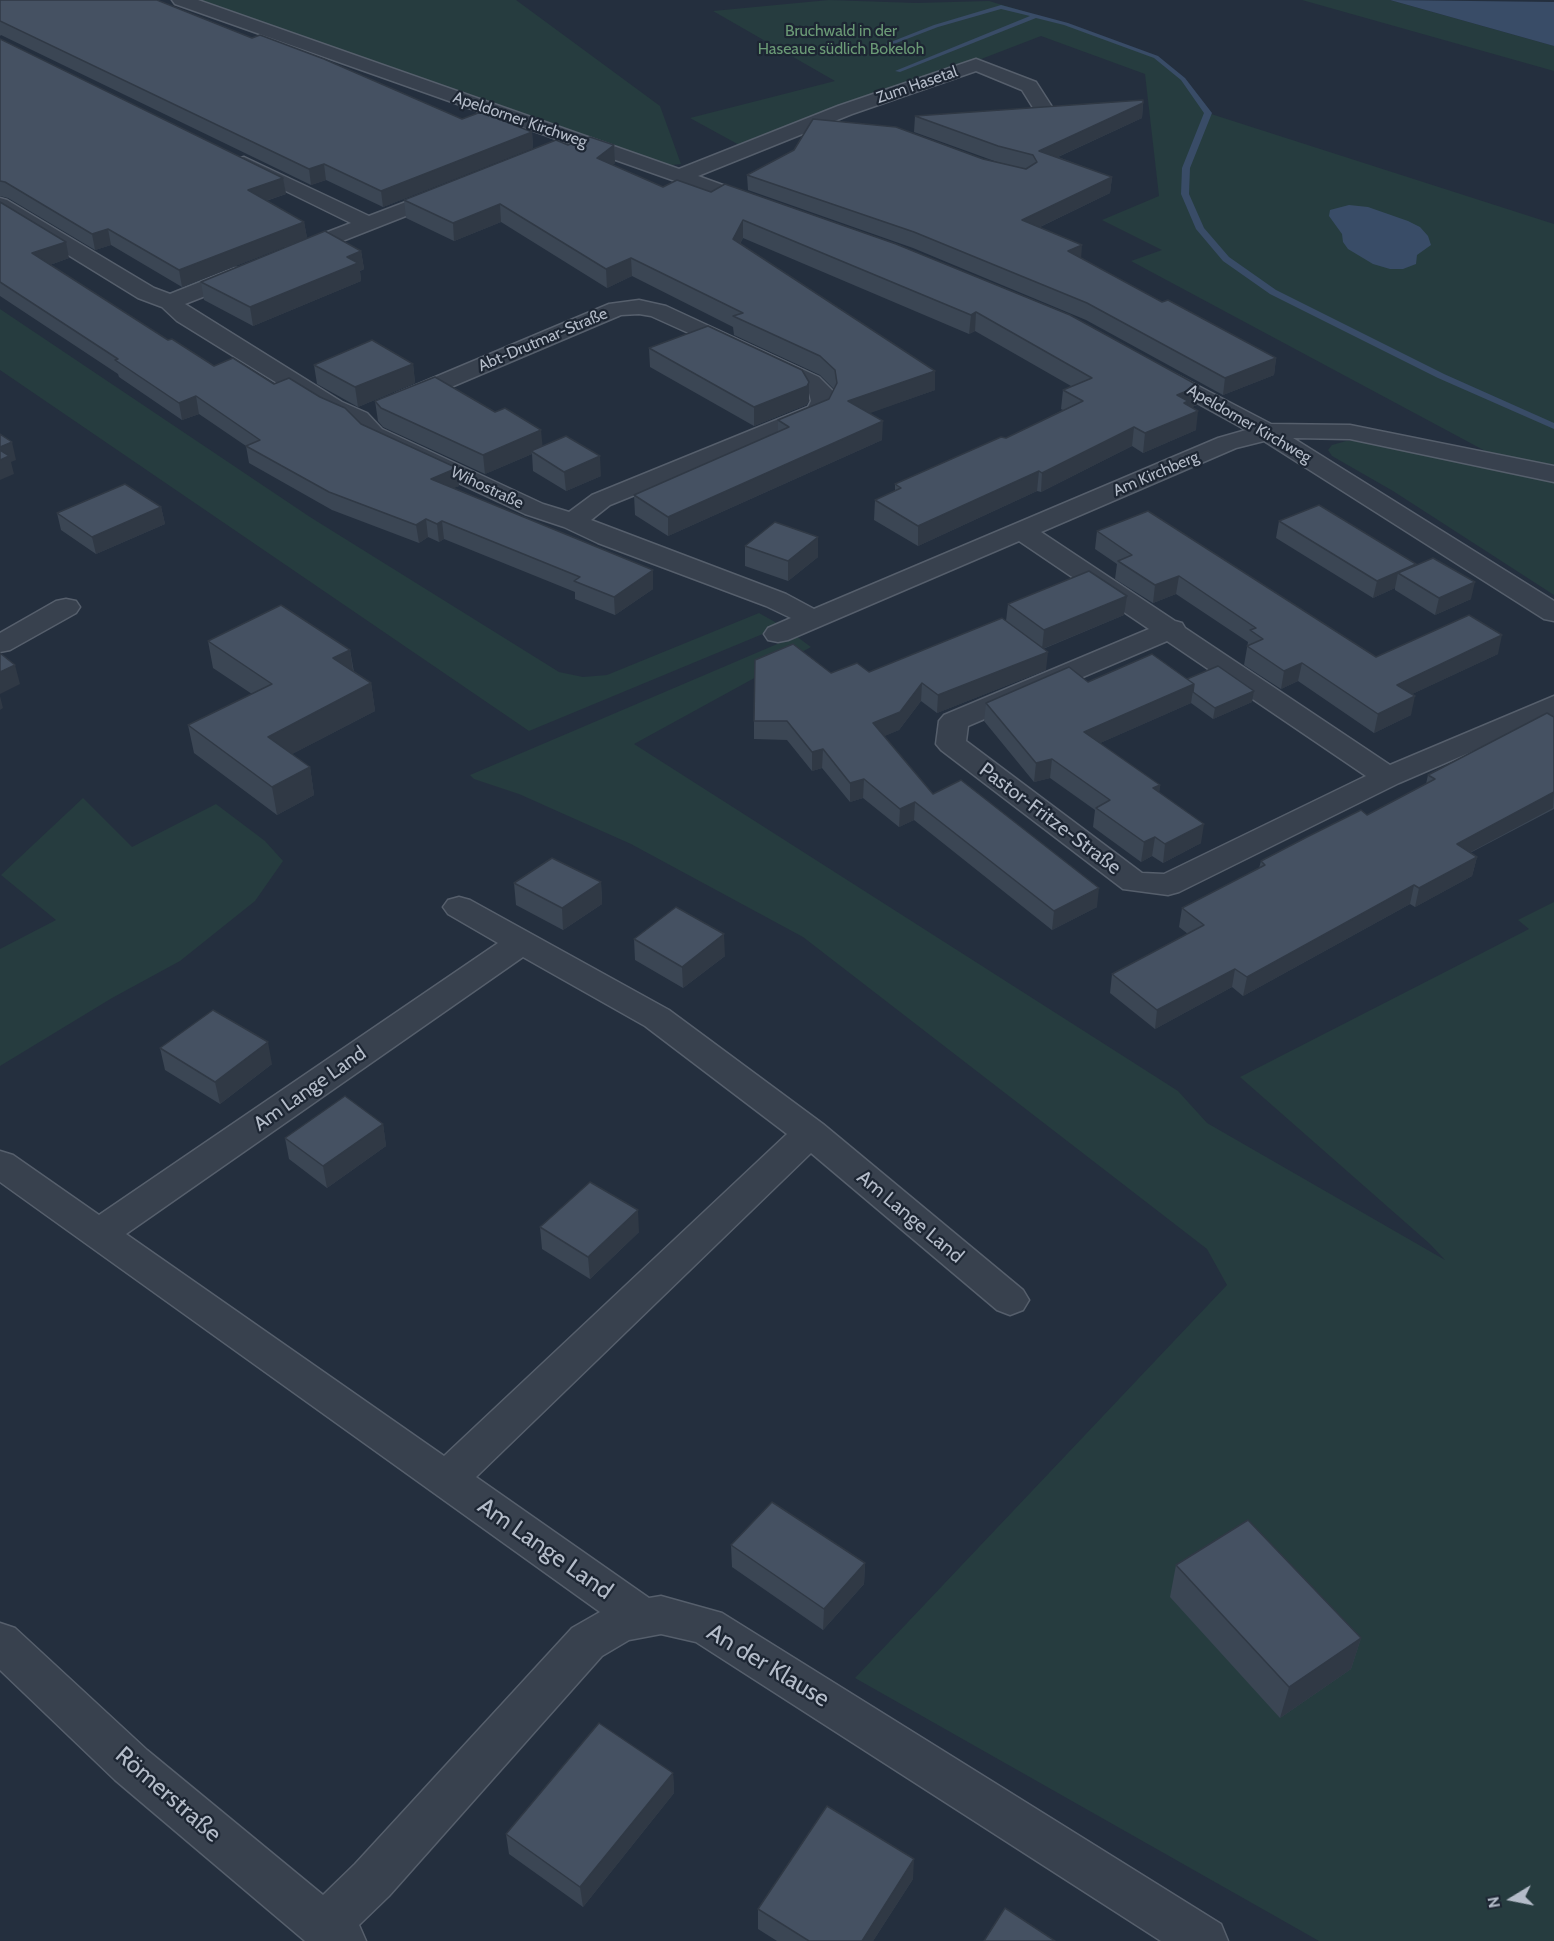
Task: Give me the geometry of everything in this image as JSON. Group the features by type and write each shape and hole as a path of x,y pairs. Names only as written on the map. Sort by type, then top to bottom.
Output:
{"street":[{"name":"Apeldorner Kirchweg","path":"181,0 778,211"},
{"name":"Zum Hasetal","path":"680,176 845,110 976,65 1029,86 1044,110"},
{"name":"Zum Hasetal","path":"845,110 871,122"},
{"path":"548,153 576,140"},
{"path":"229,155 369,224"},
{"path":"280,259 464,186"},
{"name":"Wihostraße","path":"0,204 146,293 170,302 185,316 333,407 358,418 373,434 534,509 573,521 607,537 776,600 812,618"},
{"path":"170,302 258,267"},
{"name":"Abt-Drutmar-Straße","path":"358,418 617,309 639,307 658,311 710,334 811,382 820,391 823,401 818,412 602,500 573,521"},
{"name":"Apeldorner Kirchweg","path":"1137,360 1267,432 1554,613"},
{"name":"Am Kirchberg","path":"777,634 1227,443 1267,432 1298,430 1350,432 1554,474"},
{"path":"1022,531 1172,629 1388,777"},
{"path":"0,644 66,607"},
{"name":"Pastor-Fritze-Straße","path":"1172,629 954,721 951,744 1134,882 1168,885 1388,777 1554,705"},
{"name":"Am Lange Land","path":"459,907 521,944 657,1018 810,1134 1010,1300"},
{"name":"Am Lange Land","path":"99,1234 521,944"},
{"path":"447,1479 810,1134"},
{"name":"Am Lange Land","path":"0,1164 644,1618"},
{"name":"An der Klause","path":"333,1934 372,1880 586,1642 620,1623 662,1615 707,1626 1204,1941"},
{"name":"Römerstraße","path":"0,1642 131,1765 333,1934"}],"green space":[{"path":"196,0 516,0 660,106 681,164 664,166"},
{"name":"Bruchwald in der Haseaue südlich Bokeloh","path":"829,0 916,3 989,1 1066,24 1156,57 1183,79 1208,113 1554,224 1554,468 1489,453 1131,261 1162,250 1102,220 1159,196 1145,74 1041,36 976,61 976,65 836,106 743,147 690,118 835,81 713,11"},
{"path":"1302,0 1390,0 1554,46 1554,71"},
{"path":"0,309 310,517 559,672 583,677 607,675 759,613 782,626 529,731 0,370"},
{"path":"1368,440 1554,479 1554,595 1393,491 1332,456 1328,450 1332,445 1346,441"},
{"path":"796,636 811,647 634,744 1178,1091 1207,1123 1445,1260 1430,1244 1240,1077 1529,929 1518,920 1554,902 1554,1941 1319,1941 855,1678 1227,1285 1207,1249 803,937 631,844 519,794 474,779 470,775"},
{"path":"83,798 132,847 216,804 265,841 283,861 255,901 180,961 112,998 0,1066 0,949 56,920 1,875"}],"water":[{"path":"1390,0 1554,2 1554,46"},
{"path":"1349,205 1368,207 1408,221 1420,227 1428,236 1431,245 1417,255 1416,264 1403,269 1390,269 1373,264 1348,249 1343,242 1342,234 1329,216 1330,210"}],"building":[{"path":"0,0 157,0 252,38 260,35 324,59 462,119 481,112 532,132 381,191 324,164 309,169 0,21"},
{"path":"0,39 283,178 248,190 304,222 179,270 108,229 92,234 0,181"},
{"path":"1143,100 1143,103 1039,151 1112,177 1022,220 1082,245 1068,251 1162,302 1168,300 1276,358 1225,378 1087,303 914,232 747,175 794,150 813,119 896,127 983,159 1026,169 1037,162 1033,155 998,146 915,116"},
{"path":"590,137 614,145 597,158 663,187 677,180 711,192 725,184 896,244 1070,315 1199,386 1177,395 1188,401 1184,403 1198,411 1145,433 1134,427 1042,473 1039,471 918,526 875,500 901,488 895,484 1001,437 1006,438 1083,401 1063,390 1092,378 976,312 971,315 743,220 733,239 935,371 848,401 883,421 668,517 634,495 789,427 778,420 829,399 837,383 835,370 820,356 733,316 743,313 631,258 606,269 500,204 453,223 404,200 556,140 568,145"},
{"path":"0,202 66,242 32,253 168,340 172,339 214,366 233,358 274,384 289,378 320,397 345,408 361,424 457,468 431,479 653,570 614,597 574,581 580,577 442,521 437,524 426,519 416,525 329,492 246,446 260,440 196,396 179,403 115,360 118,359 0,282"},
{"path":"325,231 361,251 347,257 358,263 250,307 201,282"},
{"path":"708,326 802,370 809,382 807,386 754,407 649,348"},
{"path":"372,340 413,364 355,387 314,365"},
{"path":"435,377 495,412 505,408 541,430 483,455 381,408 375,401"},
{"path":"0,434 12,442 0,447"},
{"path":"566,436 600,456 564,472 531,451"},
{"path":"0,450 9,456 0,460"},
{"path":"125,484 161,507 92,537 57,513"},
{"path":"1319,505 1416,564 1377,581 1279,521"},
{"path":"1148,511 1376,657 1469,615 1502,635 1397,685 1415,696 1378,714 1302,663 1284,671 1247,646 1263,639 1250,630 1256,628 1179,576 1155,585 1118,561 1132,555 1097,531"},
{"path":"775,522 818,537 788,561 745,546"},
{"path":"1433,558 1475,582 1439,598 1398,573"},
{"path":"1089,571 1127,596 1044,630 1008,604"},
{"path":"281,605 350,650 333,658 371,683 268,737 310,767 272,787 188,725 272,684 208,641"},
{"path":"1002,618 1048,652 938,695 922,683 900,712 873,723 933,794 961,780 1099,888 1054,911 915,802 900,809 864,779 850,783 823,749 812,752 787,721 754,721 755,660 793,644 831,673 857,663 869,672"},
{"path":"0,653 15,665 0,672"},
{"path":"1152,654 1194,684 1084,732 1160,785 1153,788 1204,824 1165,844 1155,837 1144,842 1096,808 1110,800 1052,759 1036,763 986,703 1069,667 1088,682"},
{"path":"1218,666 1254,691 1215,708 1193,692 1194,684 1187,679"},
{"path":"1547,713 1554,717 1554,792 1457,844 1477,857 1419,888 1414,885 1247,977 1235,969 1157,1010 1112,974 1204,925 1182,908 1265,865 1261,861 1307,837 1361,810 1367,815 1435,779 1428,775"},
{"path":"552,858 601,882 562,908 514,883"},
{"path":"676,907 724,934 682,967 634,939"},
{"path":"213,1010 268,1042 215,1082 160,1048"},
{"path":"345,1096 383,1124 323,1166 285,1138"},
{"path":"590,1182 638,1210 588,1257 540,1227"},
{"path":"772,1502 865,1563 824,1609 731,1545"},
{"path":"1248,1520 1361,1638 1289,1687 1176,1565"},
{"path":"599,1723 673,1773 580,1887 506,1834"},
{"path":"827,1806 914,1859 862,1941 809,1941 758,1909"},
{"path":"1005,1908 1055,1941 984,1941"}],"waterway":[{"path":"876,49 936,26 1001,7 1066,24 1156,57 1183,79 1208,113 1186,168 1185,194 1200,229 1226,259 1273,292 1441,376 1554,426"},
{"path":"898,71 1034,17"}]}
